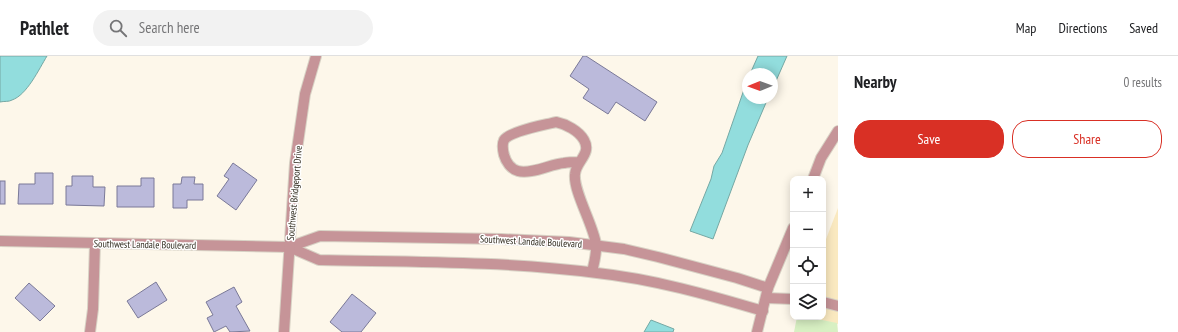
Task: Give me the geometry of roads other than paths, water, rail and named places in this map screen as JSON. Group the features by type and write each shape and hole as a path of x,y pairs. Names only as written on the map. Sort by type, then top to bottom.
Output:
{"street":[{"name":"Southwest Bridgeport Drive","path":"284,332 295,163 305,94 316,56"},
{"path":"579,162 564,162 535,170 524,172 518,171 512,168 507,162 503,147 504,140 512,134 556,122 564,123 572,128 584,140 587,149 585,155 579,162 575,173 576,184 596,246 592,272"},
{"path":"814,176 821,158 838,131"},
{"name":"Southwest Landale Boulevard","path":"0,241 289,247 320,236 500,239 569,242 624,249 658,257 737,278 767,293 790,298"},
{"path":"757,332 767,293 790,236"},
{"path":"90,332 93,309 95,243"},
{"name":"Southwest Landale Boulevard","path":"289,247 319,260 510,265 592,272 686,290 763,311"},
{"path":"826,303 838,306"}],"water":[{"path":"0,56 47,56 23,93 11,101 0,102"},
{"path":"758,56 787,56 778,76 778,68 753,68"},
{"path":"742,95 742,104 765,104 748,145 713,239 690,231 711,179 714,166 722,153"},
{"path":"651,320 674,329 673,332 644,332"}]}
